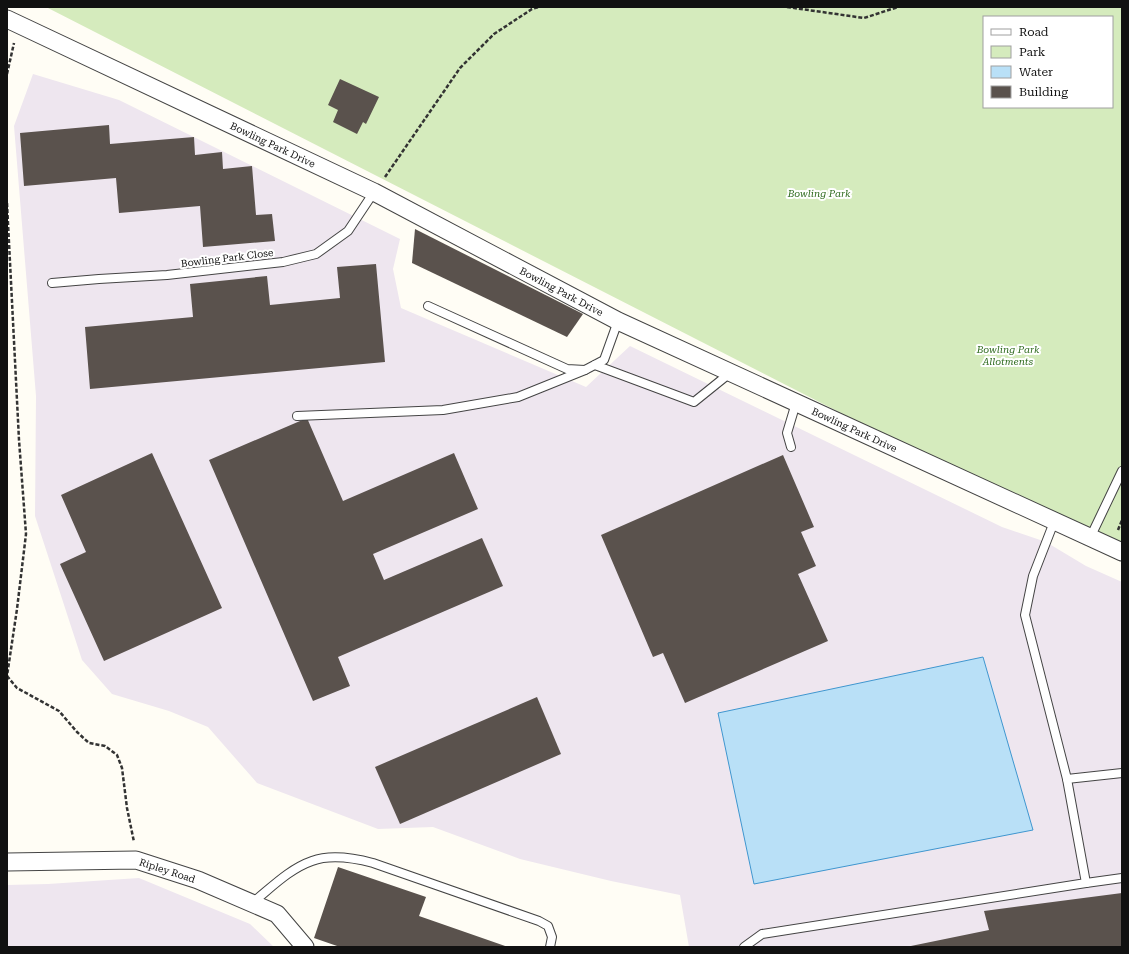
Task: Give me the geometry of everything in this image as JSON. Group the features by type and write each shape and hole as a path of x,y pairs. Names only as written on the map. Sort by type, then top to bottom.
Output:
{"street":[{"name":"Bowling Park Drive","path":"13,21 374,192 618,321 1122,552"},
{"name":"Ripley Road","path":"7,862 136,860 198,880 277,914 305,947"}],"lane":[{"name":"Bowling Park Close","path":"52,283 167,275 283,262 316,254 348,231 374,192"},
{"path":"428,306 566,369 585,370"},
{"path":"297,416 443,410 518,397 585,370 604,360 618,321"},
{"path":"595,365 694,402 730,373"},
{"path":"791,447 787,433 796,403"},
{"path":"1090,538 1122,471"},
{"path":"1054,522 1033,576 1025,615 1067,779 1086,883"},
{"path":"1067,779 1122,773"},
{"path":"252,903 285,876 313,860 336,858 357,859 373,862 539,921 548,926 552,937 550,947"},
{"path":"744,947 762,934 1122,878"}],"path":[{"path":"374,192 460,68 494,34 532,8 539,7"},
{"path":"787,7 864,18 898,7"},
{"path":"7,74 13,21"},
{"path":"7,203 19,440 26,534 7,676 17,688 60,711 76,732 89,743 105,746 117,755 122,768 136,860"}],"shaded area":[{"path":"33,74 119,100 400,239 393,269 401,308 586,387 630,346 1002,527 1046,542 1086,566 1122,582 1122,947 689,947 680,895 611,881 520,859 433,827 378,829 257,783 208,727 169,711 112,694 82,660 35,516 36,396 14,126"},
{"path":"139,878 250,924 274,947 7,947 7,885"}],"green space":[{"name":"Bowling Park","path":"46,7 1122,7 1122,552 1054,522"}],"water":[{"path":"983,657 1033,830 754,884 718,713"}],"building":[{"path":"340,79 379,97 366,124 363,122 357,134 333,122 338,110 328,105"},
{"path":"109,125 110,144 194,137 195,155 222,152 223,169 252,166 256,215 272,214 275,241 203,247 200,206 119,213 116,178 24,186 20,133"},
{"path":"415,229 583,314 567,337 412,263"},
{"path":"376,264 385,362 90,389 85,327 193,317 190,284 267,276 270,305 340,298 337,267"},
{"path":"307,418 343,501 454,453 478,509 373,554 384,580 482,538 503,586 338,657 350,686 313,701 209,460"},
{"path":"152,453 222,608 104,661 60,564 86,552 61,495"},
{"path":"783,455 814,527 801,532 816,566 798,574 828,641 685,703 663,653 653,657 601,535"},
{"path":"537,697 561,754 400,824 375,767"},
{"path":"338,867 426,897 419,916 508,947 340,947 314,938"},
{"path":"1122,893 1122,947 906,947 989,930 984,911"}],"park label":[{"name":"Bowling Park Allotments","path":"1008,354"}]}
